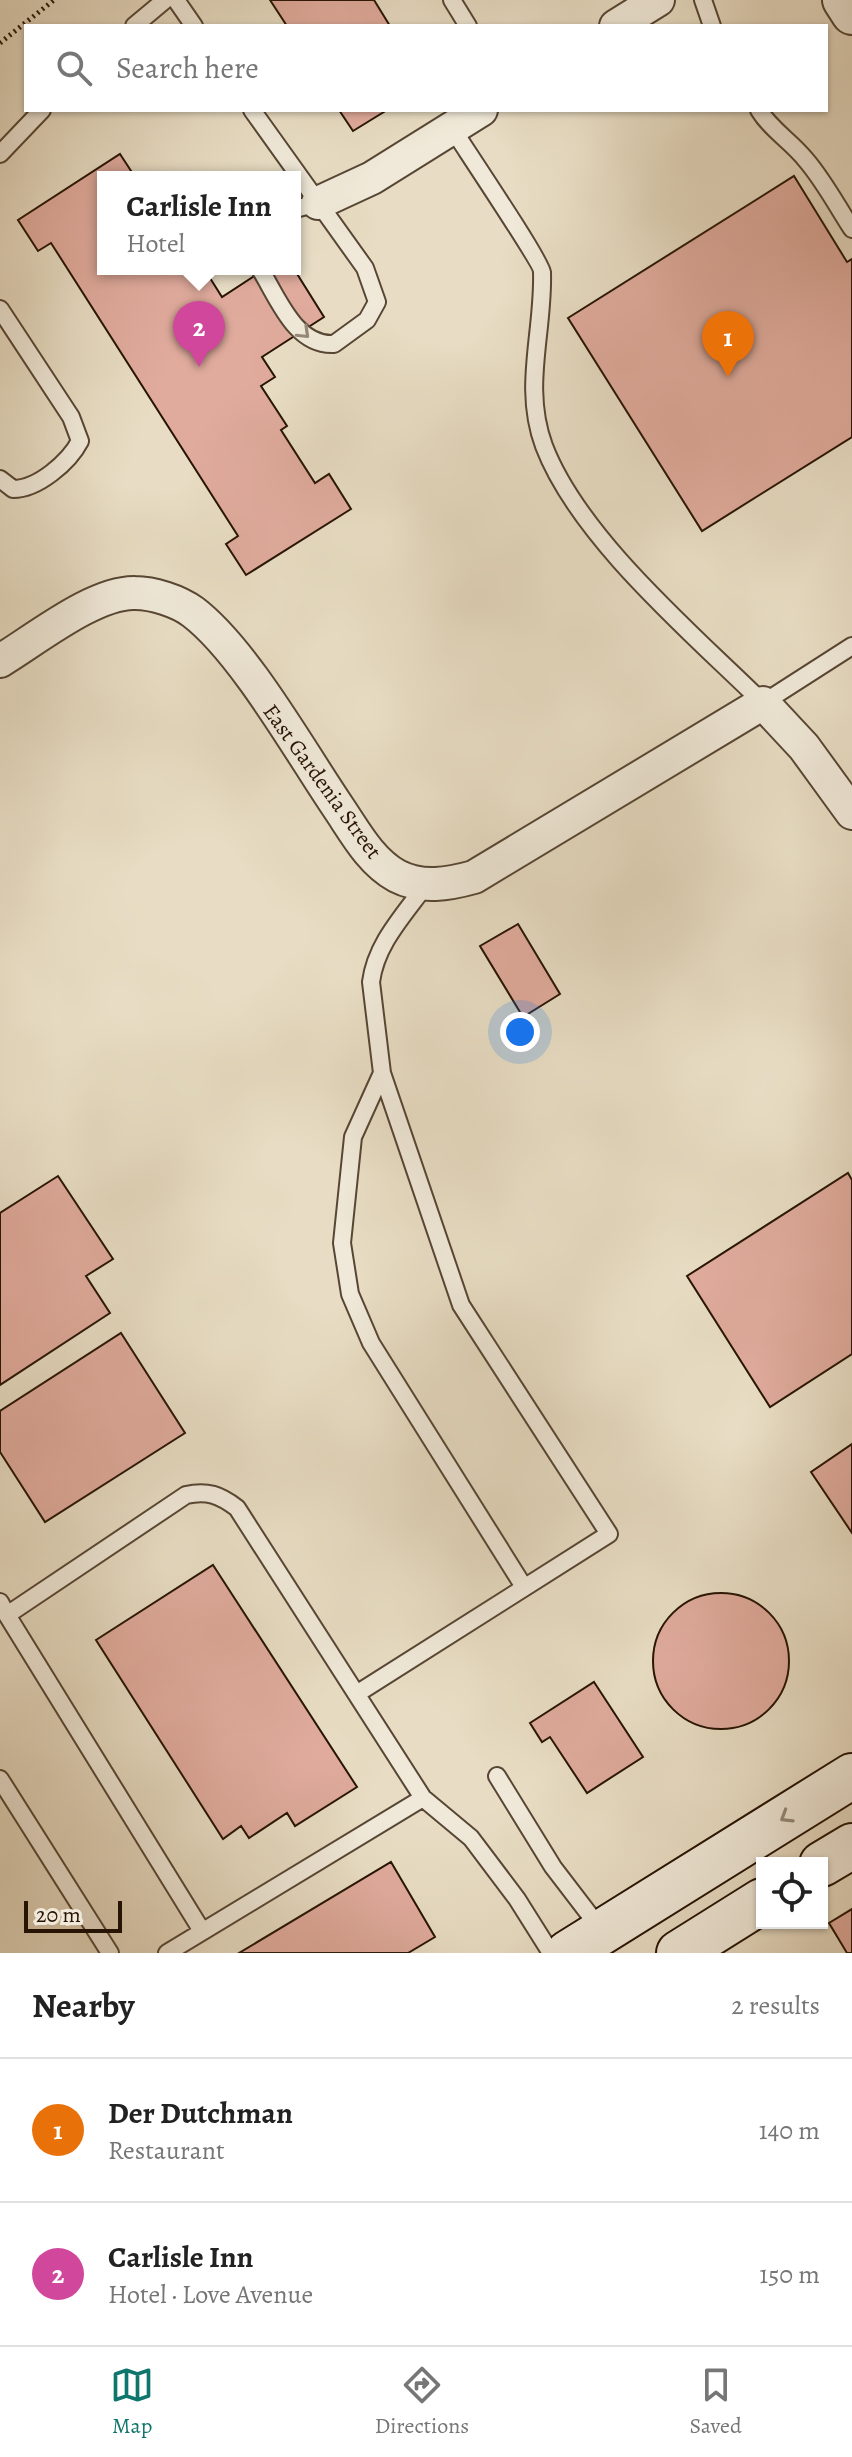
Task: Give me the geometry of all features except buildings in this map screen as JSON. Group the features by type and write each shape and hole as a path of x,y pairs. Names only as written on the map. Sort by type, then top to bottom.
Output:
{"main road":[{"path":"586,1942 852,1776"},
{"path":"828,1860 852,1846"},
{"path":"679,1953 756,1905"}],"street":[{"path":"619,24 658,0"},
{"path":"843,0 852,14"},
{"path":"306,206 372,178 478,112"},
{"name":"East Gardenia Street","path":"0,661 112,596 135,593 162,598 189,609 230,651 374,858 397,875 447,885 474,877 763,703"},
{"path":"763,703 804,747 852,813"}],"lane":[{"path":"136,24 165,0"},
{"path":"176,0 193,24"},
{"path":"452,0 467,24"},
{"path":"703,0 711,24"},
{"path":"0,154 40,112"},
{"path":"253,112 286,171"},
{"path":"760,112 769,127 793,144 808,162 852,229"},
{"path":"452,128 542,268 533,399 550,460 568,492 617,555 763,703 852,646"},
{"path":"264,275 300,332 311,341 334,344 367,320 377,302 365,268 306,206"},
{"path":"0,309 71,417 80,441 74,451 50,472 22,489 13,489 0,479"},
{"path":"358,1693 609,1534 461,1305 382,1073 371,982 373,967 386,940 427,883"},
{"path":"382,1073 353,1137 342,1243 350,1294 378,1356 524,1587"},
{"path":"202,1931 4,1609 186,1495 213,1493 237,1508 423,1798 479,1848 517,1899 551,1953"},
{"path":"497,1776 553,1867 586,1942"},
{"path":"0,1779 110,1953"},
{"path":"167,1953 423,1798"}],"path":[{"path":"0,43 54,0"}],"place":[{"name":"Carlisle Inn","path":"199,367"},
{"name":"Der Dutchman","path":"728,377"}]}
